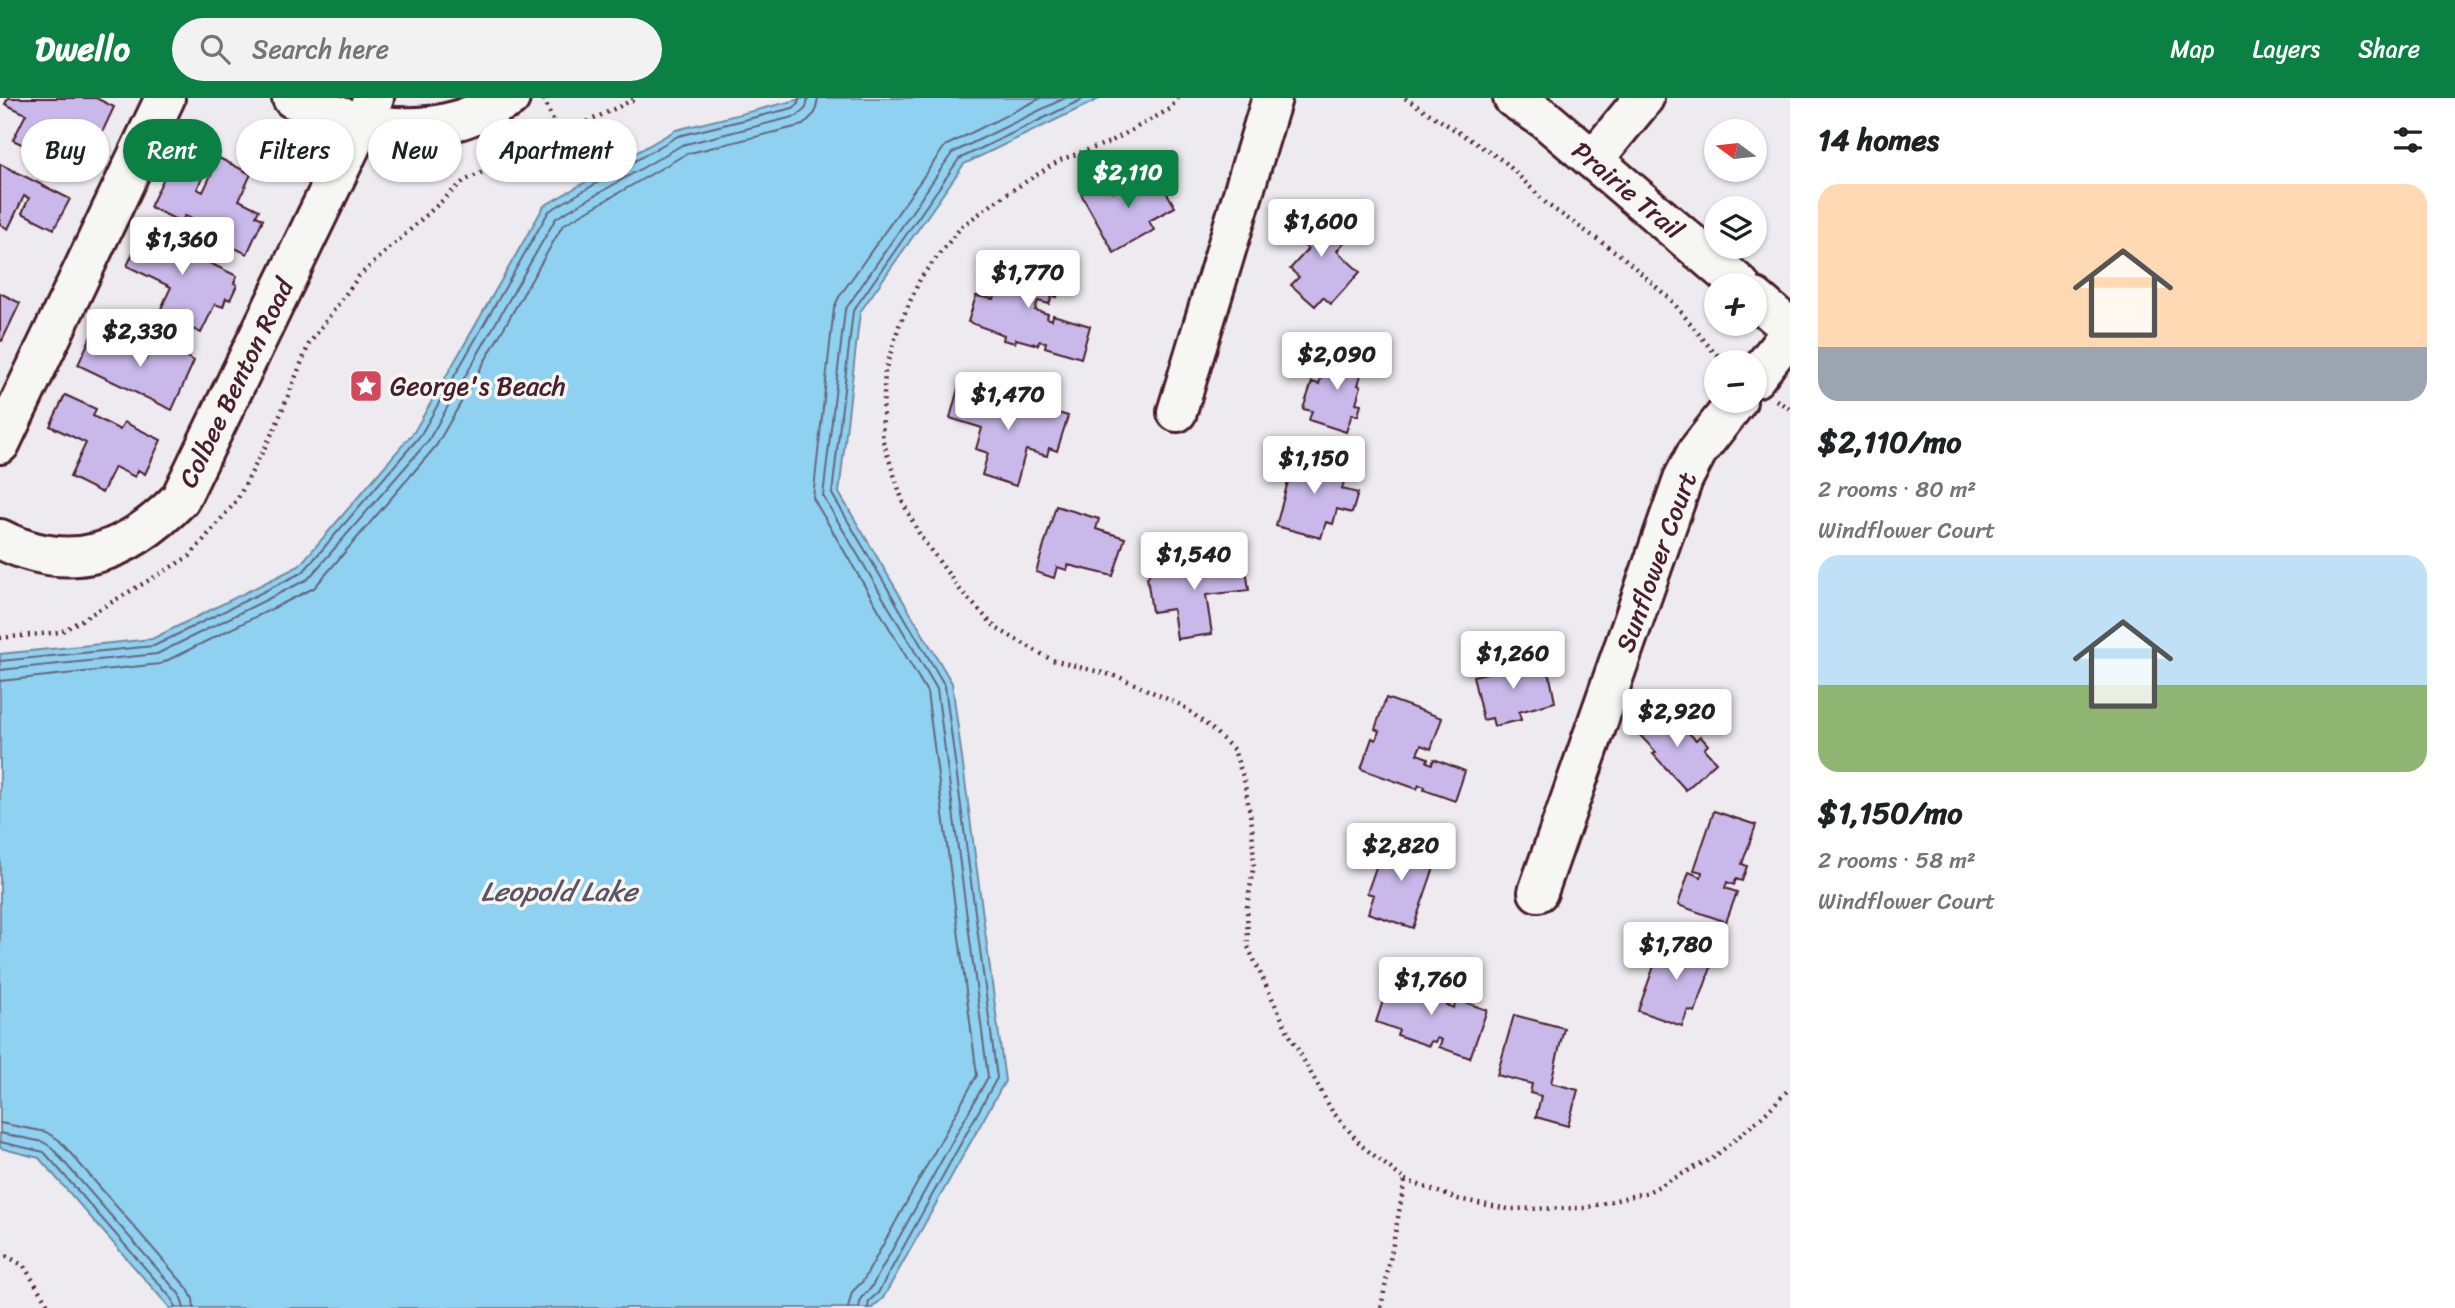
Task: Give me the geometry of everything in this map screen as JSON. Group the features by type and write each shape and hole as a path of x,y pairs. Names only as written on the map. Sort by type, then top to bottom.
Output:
{"street":[{"path":"0,444 165,98"},
{"path":"292,98 309,106 368,110 405,128 455,121 510,98"},
{"path":"1177,412 1272,98"},
{"name":"Prairie Trail","path":"1513,98 1545,120 1726,273"},
{"path":"1593,160 1644,98"},
{"name":"Colbee Benton Road","path":"0,539 22,550 63,557 101,552 132,540 156,523 180,499 368,110"},
{"path":"1767,310 1790,331 1767,362"},
{"name":"Sunflower Court","path":"1538,892 1683,479 1697,452 1728,413"}],"path":[{"path":"544,98 553,119"},
{"path":"592,119 637,98"},
{"path":"1178,98 1170,109 1110,142 1060,160 1008,193 962,226 921,277 899,326 885,371 882,438 904,505 921,537 961,591 996,628 1052,660 1119,677 1183,706 1234,750 1244,780 1252,825 1254,864 1247,907 1248,947 1287,1030 1332,1111 1362,1146 1405,1180 1458,1199 1508,1209 1585,1208 1648,1192 1713,1158 1763,1116 1790,1088"},
{"path":"1405,98 1505,162 1548,205 1623,257 1671,300 1712,350"},
{"path":"0,638 61,632 190,556 237,500 275,428 309,344 359,276 464,181 476,175"},
{"path":"1381,1308 1405,1180"},
{"path":"0,1252 23,1266 50,1308"}],"water":[{"name":"Leopold Lake","path":"805,98 1101,98 964,164 860,312 839,493 952,683 1005,1081 883,1298 872,1308 170,1308 39,1158 0,1148 0,654 152,639 299,566 414,432 544,206 586,182 637,182 637,152 676,130"}],"building":[{"path":"8,98 96,98 114,107 108,119 24,119 26,114 5,104"},
{"path":"21,124 21,144 13,140"},
{"path":"222,160 236,166 236,182 247,182 239,200 259,210 256,216 263,219 247,254 210,236 214,227 185,216 181,222 150,207 162,182 200,182 197,189 203,192 208,182 222,182"},
{"path":"0,164 21,174 21,182 36,182 70,199 54,229 22,213 29,198 24,196 8,229 0,224"},
{"path":"1155,172 1175,207 1149,221 1154,230 1114,253 1081,194 1100,184 1104,191 1111,187 1114,192"},
{"path":"1308,208 1328,225 1332,221 1349,236 1337,251 1360,272 1331,304 1323,297 1315,306 1291,285 1299,277 1290,269 1308,249 1287,230"},
{"path":"147,222 203,249 199,258 237,276 234,283 237,285 230,300 226,298 223,307 215,304 201,333 159,313 171,287 127,266"},
{"path":"1002,257 1058,273 1056,283 1061,284 1057,297 1052,296 1049,304 1038,301 1035,310 1048,314 1047,318 1052,320 1053,315 1090,326 1081,358 1045,347 1046,342 1039,341 1038,345 1016,339 1015,343 1003,340 1004,335 968,322 976,296 994,299 997,289 992,288"},
{"path":"0,293 20,303 2,341 0,340"},
{"path":"92,334 146,359 155,339 188,355 187,357 194,361 172,410 78,365"},
{"path":"1334,349 1366,358 1358,385 1361,386 1356,403 1361,404 1358,416 1352,414 1346,432 1309,420 1312,411 1303,409 1312,382 1319,384 1322,374 1325,375"},
{"path":"959,385 997,396 995,404 1025,413 1028,404 1068,416 1057,451 1049,448 1047,456 1026,450 1016,486 982,475 988,453 976,449 982,428 950,418"},
{"path":"65,395 96,409 93,416 120,430 124,422 161,440 145,474 138,470 135,477 115,467 102,493 70,477 86,443 50,426"},
{"path":"1296,452 1348,467 1342,489 1358,493 1352,513 1337,509 1333,524 1326,522 1321,538 1276,526"},
{"path":"1056,506 1099,519 1096,529 1125,538 1113,576 1068,565 1067,570 1057,567 1054,578 1036,572"},
{"path":"1244,556 1249,590 1206,595 1212,634 1177,639 1173,609 1152,612 1148,567 1179,563 1180,573 1211,569 1210,560"},
{"path":"1547,662 1555,702 1519,712 1521,720 1494,726 1492,718 1483,720 1473,676 1491,672 1489,666 1501,664 1502,669"},
{"path":"1386,698 1442,718 1431,749 1421,745 1417,754 1428,758 1427,762 1432,764 1434,759 1465,771 1455,801 1424,790 1425,787 1419,785 1417,789 1361,769 1372,738 1376,740 1379,731 1375,729"},
{"path":"1663,708 1696,740 1700,736 1708,745 1704,749 1716,762 1686,790 1637,732"},
{"path":"1714,811 1756,825 1742,864 1747,866 1742,881 1736,879 1734,885 1727,882 1725,888 1737,892 1726,922 1678,905 1689,872 1701,877 1702,872 1694,870"},
{"path":"1386,839 1438,856 1413,928 1368,913 1374,895 1367,893"},
{"path":"1664,938 1715,956 1695,1012 1688,1010 1682,1026 1638,1011"},
{"path":"1406,977 1440,989 1436,997 1449,1001 1447,1005 1454,1008 1456,999 1487,1010 1470,1058 1439,1047 1442,1040 1437,1038 1435,1042 1431,1041 1429,1046 1397,1035 1399,1030 1376,1022 1390,980 1403,985"},
{"path":"1514,1015 1564,1028 1551,1083 1578,1090 1568,1126 1536,1117 1541,1096 1530,1093 1532,1084 1497,1075"}],"place":[{"name":"George's Beach","path":"366,386"}]}
